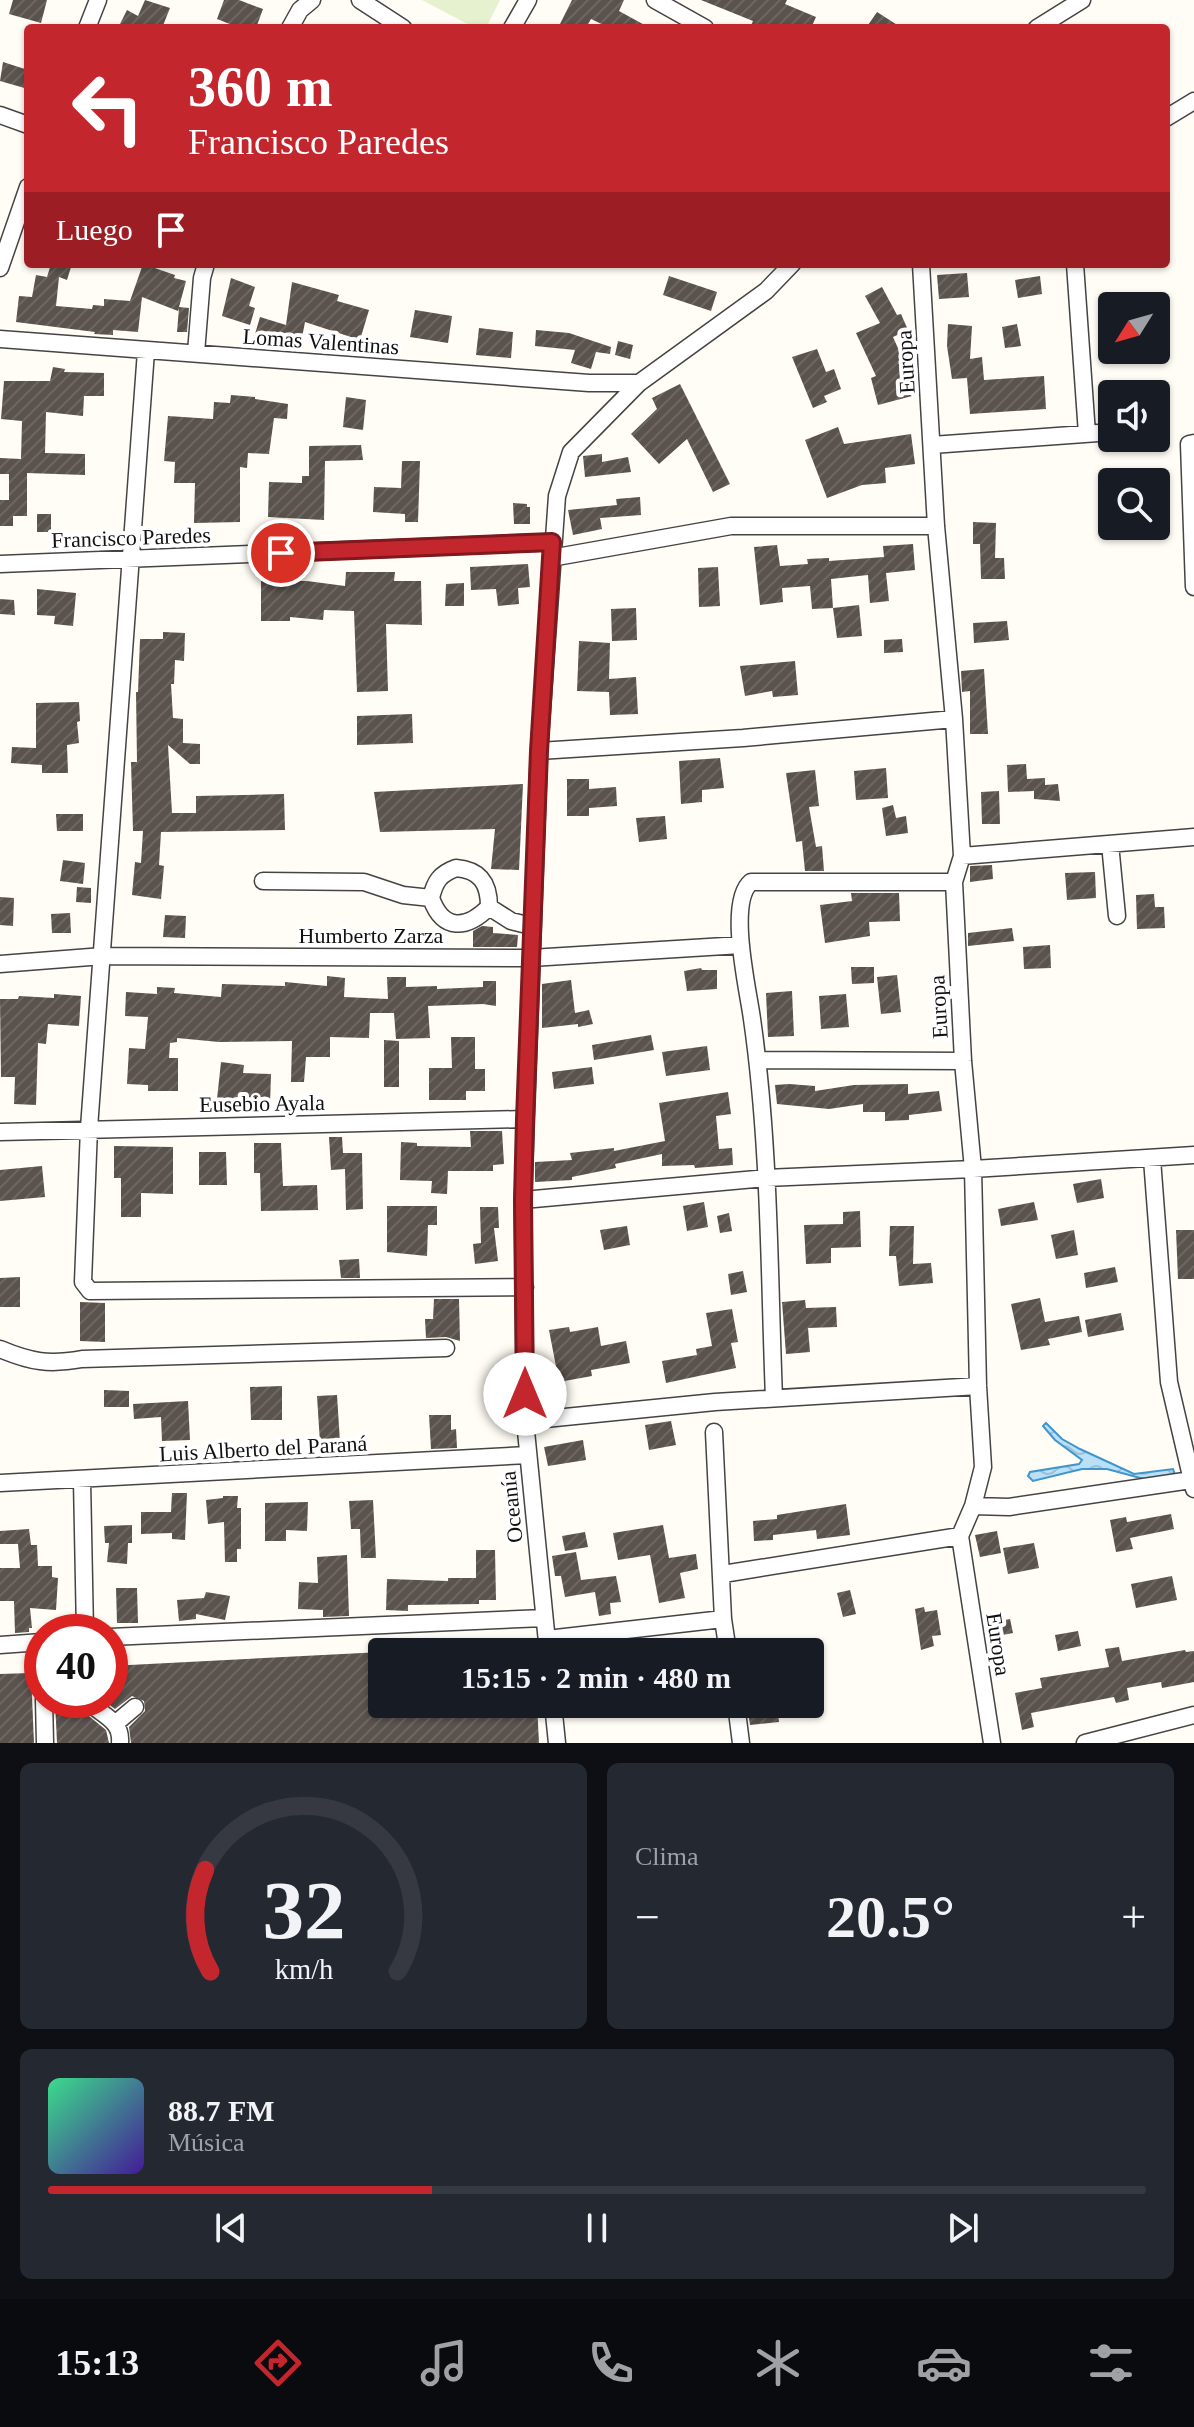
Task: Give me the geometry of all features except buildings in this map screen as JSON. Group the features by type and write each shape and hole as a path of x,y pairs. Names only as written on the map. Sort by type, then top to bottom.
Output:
{"street":[{"path":"89,24 98,0"},
{"path":"292,24 300,10 312,0"},
{"path":"360,0 397,24"},
{"path":"514,24 528,0"},
{"path":"655,0 698,24"},
{"path":"1054,23 1082,0"},
{"path":"1170,116 1194,101"},
{"path":"0,115 24,124"},
{"path":"0,268 24,199"},
{"path":"196,353 205,268"},
{"name":"Oceanía","path":"546,1638 525,1421 523,1200 539,751 557,496 571,452 639,383 766,291 788,268"},
{"name":"Europa","path":"921,268 936,526 954,719 962,856 954,882 963,1061 973,1169 983,1467 973,1506 960,1536 992,1743"},
{"path":"1075,268 1087,434"},
{"name":"Lomas Valentinas","path":"0,339 589,383 639,383"},
{"path":"146,351 89,1128 83,1282 90,1291 525,1287"},
{"path":"932,445 1098,433"},
{"path":"1194,443 1189,444 1194,587"},
{"name":"Francisco Paredes","path":"0,564 552,550 731,526 936,526"},
{"path":"539,751 743,738 954,719"},
{"path":"962,856 1194,837"},
{"path":"1110,844 1117,916"},
{"path":"456,868 468,869 480,875 487,885 489,907 477,919 465,924 452,923 441,917 431,898 435,882 444,873 456,868"},
{"path":"263,881 364,882 403,895 431,898"},
{"path":"774,1398 766,1178 758,1060 741,945 740,900 745,887 751,882 954,882"},
{"path":"489,907 511,921 531,926"},
{"name":"Humberto Zarza","path":"0,964 103,956 531,958 741,945"},
{"path":"758,1060 963,1061"},
{"name":"Eusebio Ayala","path":"0,1132 525,1119"},
{"path":"523,1200 766,1178 1194,1155"},
{"path":"973,1506 1009,1507 1193,1484 1169,1382 1152,1159"},
{"path":"0,1349 29,1361 54,1362 446,1348"},
{"path":"525,1421 774,1398 978,1386"},
{"path":"714,1432 726,1638"},
{"name":"Luis Alberto del Paraná","path":"0,1483 528,1455"},
{"path":"82,1480 85,1614"},
{"path":"723,1574 960,1536"},
{"path":"128,1636 544,1618"},
{"path":"594,1638 723,1619"},
{"path":"0,1645 24,1643"},
{"path":"116,1723 135,1707"},
{"path":"1085,1743 1194,1715"},
{"path":"44,1718 45,1743"},
{"path":"108,1718 116,1723 121,1732 120,1743"},
{"path":"554,1718 557,1743"},
{"path":"738,1718 741,1743"}],"green space":[{"path":"422,0 500,0 488,24 467,24"}],"water":[{"path":"1046,1423 1062,1439 1134,1474 1173,1469 1176,1478 1144,1479 1107,1469 1082,1469 1033,1481 1028,1476 1030,1472 1079,1464 1082,1460 1055,1440 1043,1426"}],"route":[{"path":"281,553 552,542 531,926 523,1200 525,1394"}]}
